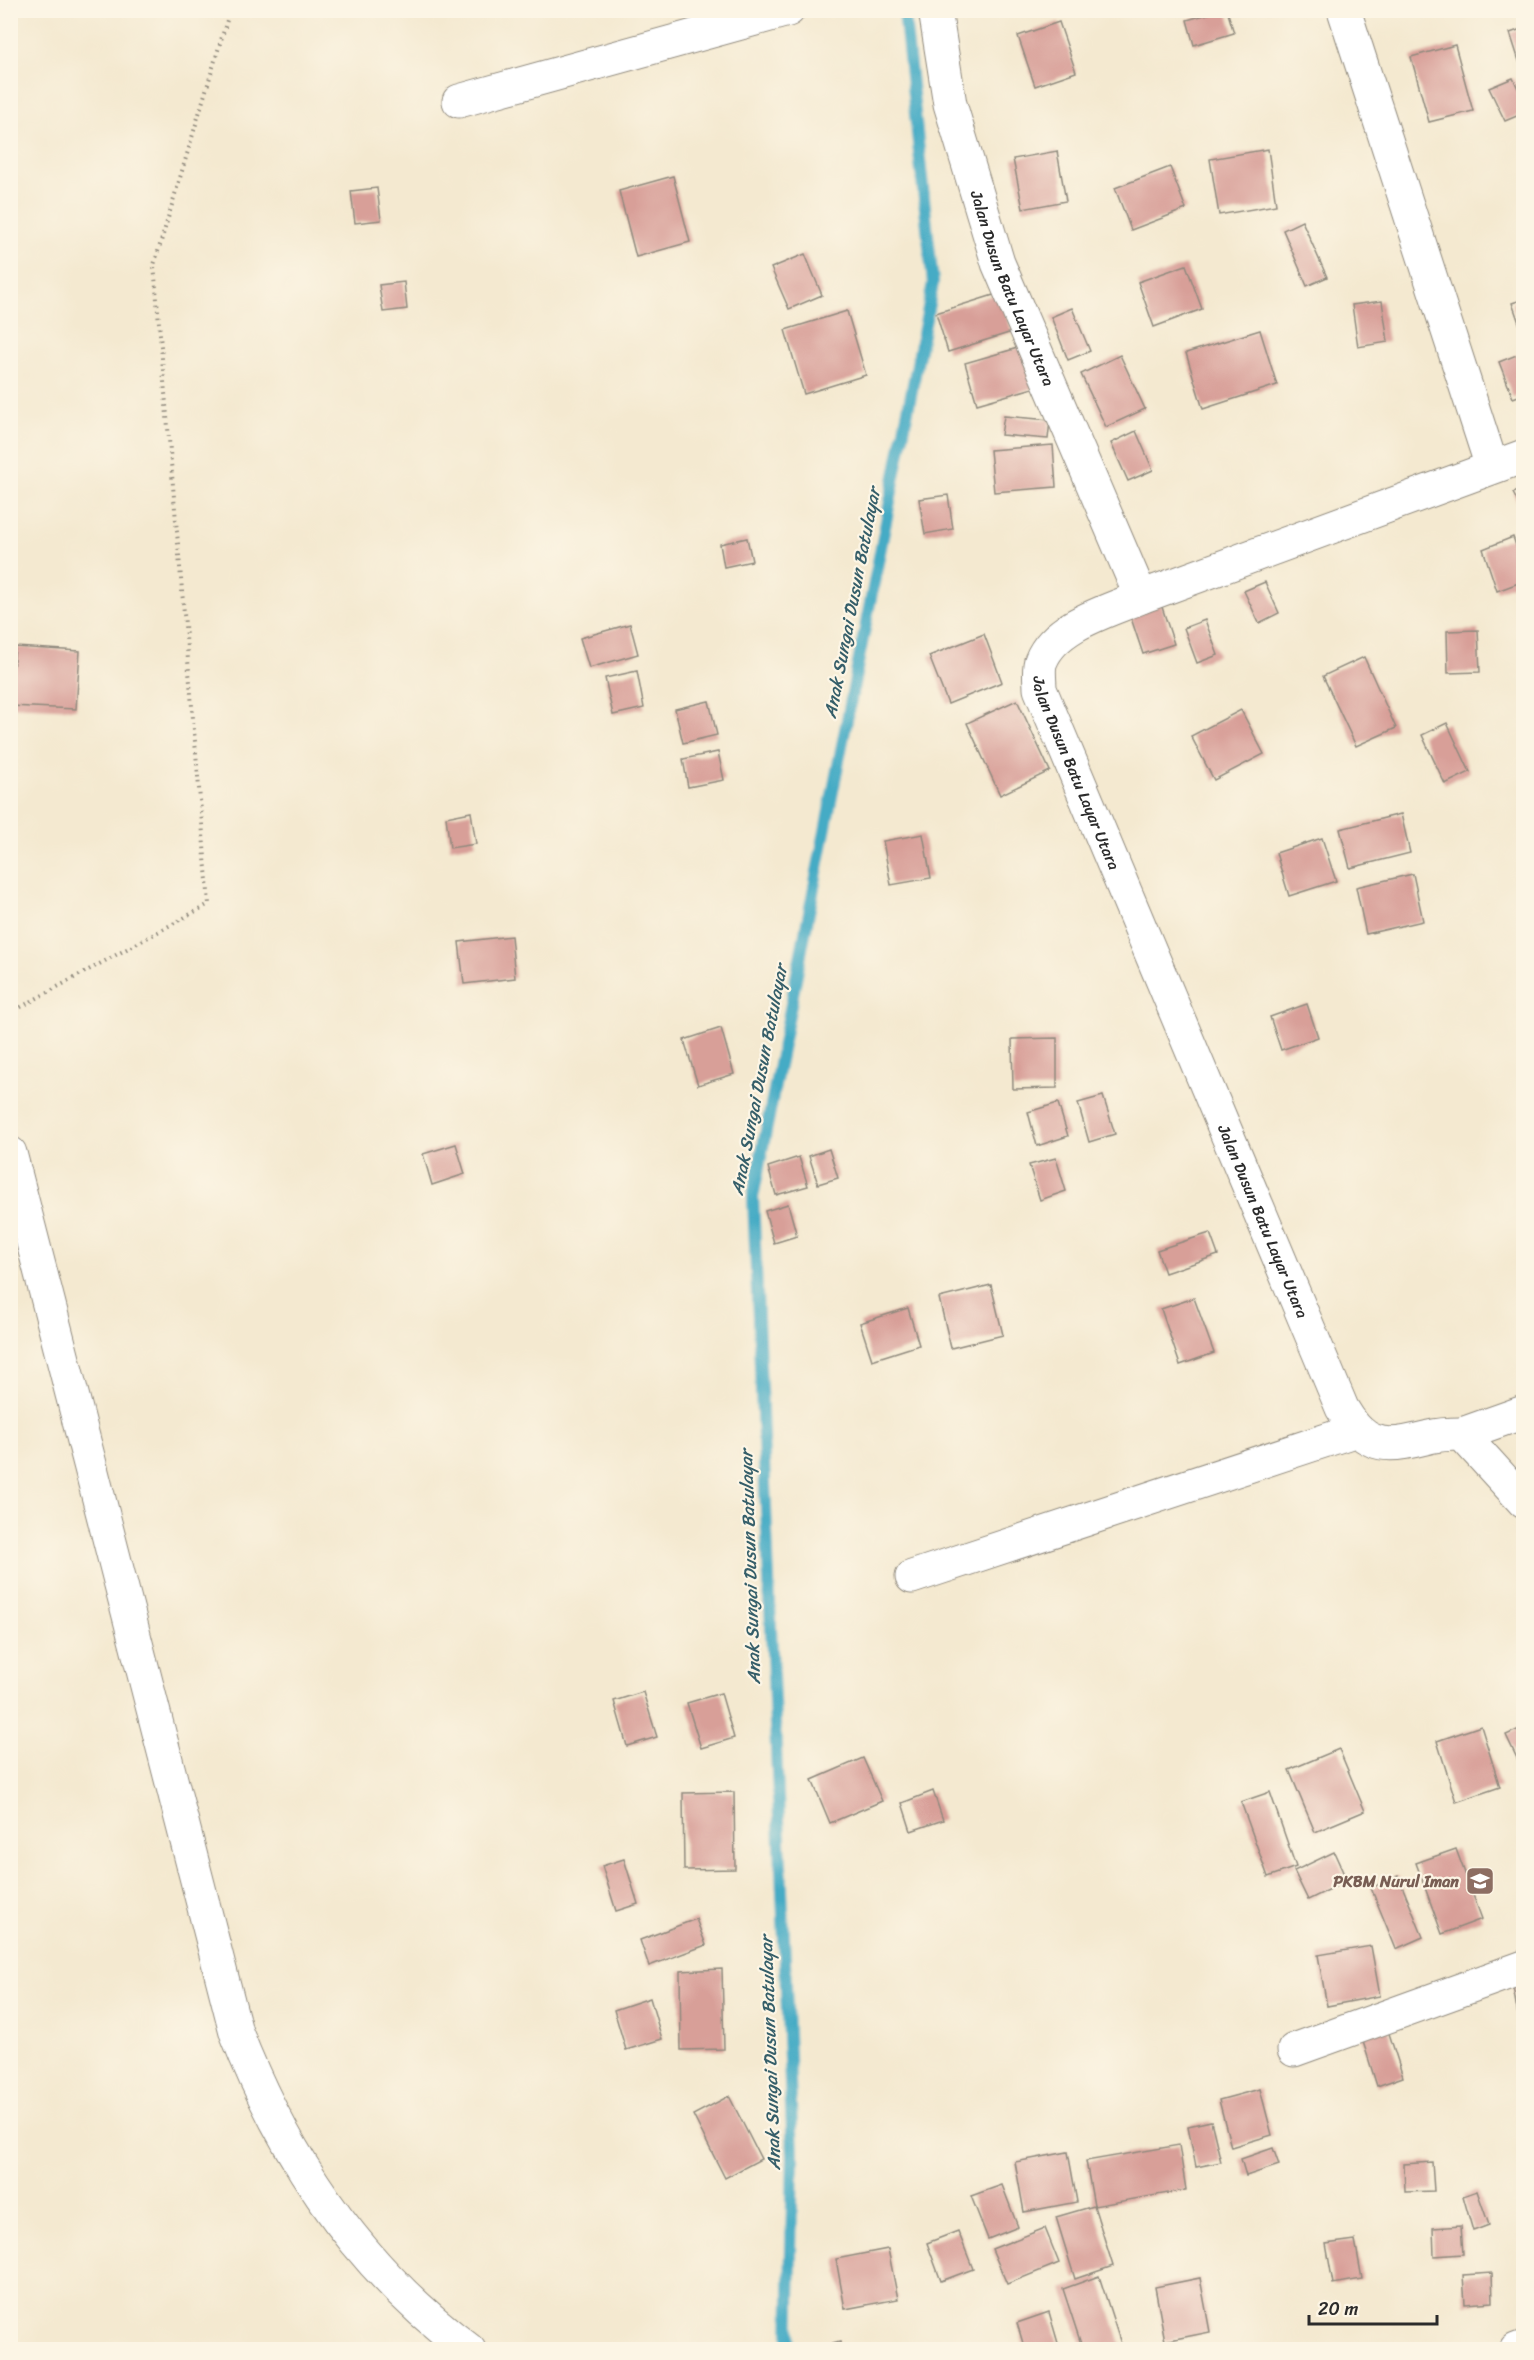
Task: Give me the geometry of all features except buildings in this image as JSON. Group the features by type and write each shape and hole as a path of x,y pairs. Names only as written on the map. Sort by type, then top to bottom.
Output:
{"street":[{"path":"459,101 788,10"},
{"name":"Jalan Dusun Batu Layar Utara","path":"935,10 950,104 998,263 1141,597 1067,630 1053,640 1040,662 1040,689 1338,1397 1357,1430"},
{"path":"1344,10 1492,467"},
{"path":"1141,597 1524,456"},
{"path":"10,1153 236,2032 256,2082 280,2130 308,2177 339,2221 374,2263 412,2302 469,2349"},
{"path":"912,1577 1357,1430 1366,1437 1384,1444 1412,1443 1429,1437 1462,1434 1524,1412"},
{"path":"1462,1434 1524,1502"},
{"path":"1294,2050 1524,1967"},
{"path":"1516,2349 1524,2347"}],"path":[{"path":"10,1013 209,904 154,265 230,10"}],"waterway":[{"name":"Anak Sungai Dusun Batulayar","path":"789,2350 793,2154 753,1197 933,283 904,10"}],"place":[{"name":"PKBM Nurul Iman","path":"1480,1881"}]}
